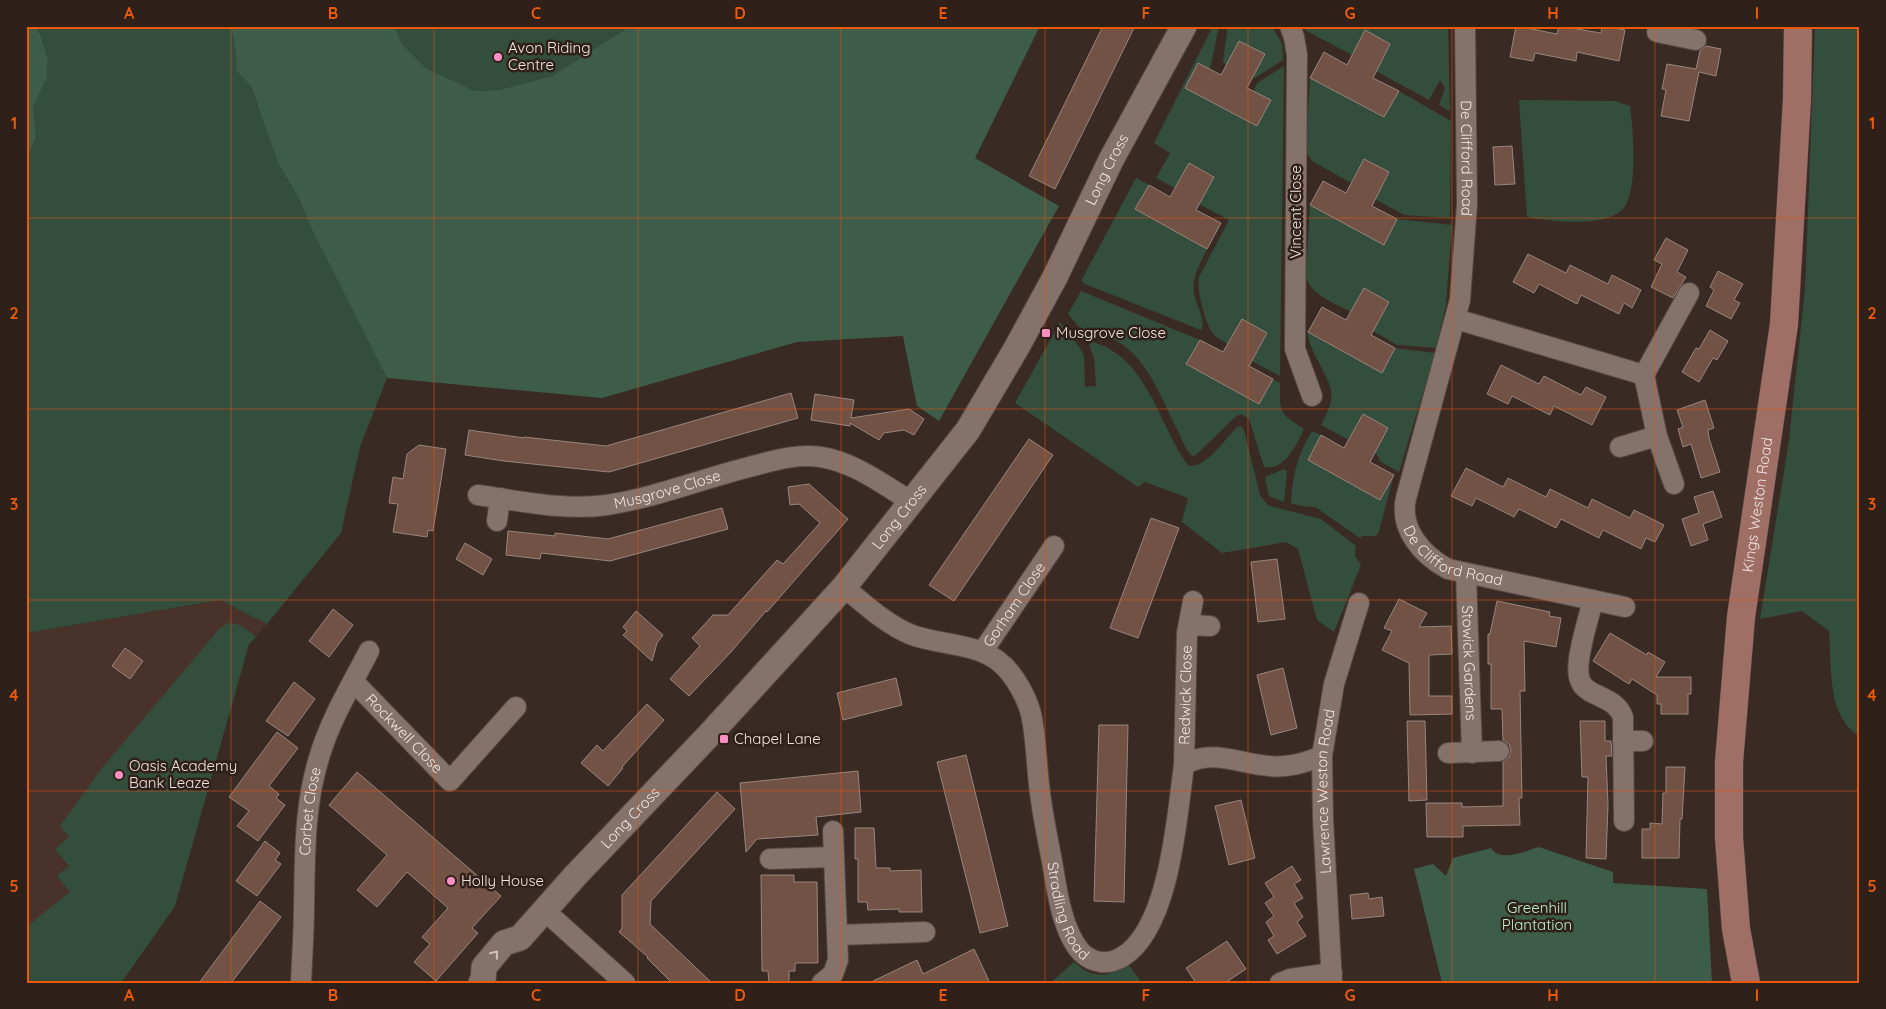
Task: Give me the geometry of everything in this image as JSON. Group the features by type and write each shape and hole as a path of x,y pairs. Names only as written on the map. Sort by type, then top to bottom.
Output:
{"main road":[{"name":"Kings Weston Road","path":"1746,983 1736,929 1730,847 1729,762 1741,617 1784,324 1797,99 1798,26"}],"street":[{"name":"Long Cross","path":"482,982 496,978 517,954 520,938 544,911 844,587 968,430 1017,347 1055,277 1111,160 1184,26"},
{"name":"Vincent Close","path":"1290,26 1294,36 1297,55 1295,349 1312,396"},
{"name":"De Clifford Road","path":"1465,26 1467,204 1460,300 1404,508 1406,524 1423,552 1448,569 1625,607"},
{"path":"1658,32 1686,34"},
{"path":"1674,484 1657,436 1644,375 1689,293"},
{"path":"1456,319 1644,375"},
{"path":"1620,447 1657,436"},
{"name":"Musgrove Close","path":"478,496 570,508 607,505 625,502 743,468 785,458 803,456 821,457 842,462 912,502"},
{"path":"497,521 500,498"},
{"name":"Gorham Close","path":"983,651 1045,550"},
{"name":"Stowick Gardens","path":"1466,574 1472,752"},
{"name":"Stradling Road","path":"844,587 864,604 900,629 930,640 983,651 1002,664 1019,686 1031,714 1041,799 1059,903 1070,932 1081,951 1093,960 1109,963 1127,954 1150,925 1168,876 1184,765"},
{"path":"1593,600 1578,663 1578,674 1580,682 1586,689 1611,702 1619,710 1623,721 1624,821"},
{"name":"Redwick Close","path":"1184,765 1188,625 1193,601"},
{"name":"Lawrence Weston Road","path":"1332,978 1322,819 1322,756 1334,684 1359,603"},
{"name":"Redwick Close","path":"1188,625 1210,626"},
{"name":"Corbet Close","path":"301,983 304,844 312,787 318,759 328,733 369,651"},
{"name":"Rockwell Close","path":"354,682 450,781 516,707"},
{"path":"1623,741 1643,740"},
{"path":"1448,753 1498,752"},
{"path":"1184,765 1193,759 1210,756 1267,766 1290,766 1322,756"},
{"path":"822,983 837,968 838,935 833,831"},
{"path":"770,859 834,857"},
{"path":"544,911 625,983"},
{"path":"838,935 925,932"},
{"path":"1280,983 1290,979 1332,978"}],"shaded area":[{"name":"Oasis Academy Bank Leaze","path":"220,600 267,624 249,644 175,906 121,983 26,983 26,633"}],"green space":[{"path":"26,26 35,26 41,36 48,60 47,77 33,107 36,138 26,160"},
{"path":"35,26 230,26 235,42 237,70 251,86 277,161 299,199 314,234 387,378 360,447 341,533 267,624 220,600 26,633 26,160 36,138 32,107 47,77 48,60 41,36"},
{"path":"230,26 394,26 403,45 426,68 475,91 498,90 552,76 630,26 1040,26 975,158 1059,206 939,421 917,406 903,336 797,342 602,398 387,378 314,234 299,199 277,161 251,86 236,70 235,48"},
{"name":"Avon Riding Centre","path":"394,26 630,26 552,76 498,90 475,91 426,68 403,45"},
{"path":"1213,26 1219,26 1210,69 1271,100 1254,91 1257,83 1284,66 1280,376 1252,361 1267,333 1242,319 1228,344 1214,335 1205,316 1200,299 1199,277 1229,220 1199,204 1214,176 1189,163 1175,188 1156,178 1170,153 1154,143"},
{"path":"1228,26 1272,26 1282,44 1283,60 1255,78 1226,66 1223,61"},
{"path":"1304,26 1448,26 1450,111 1439,105 1445,88 1440,80 1429,100 1376,71 1390,44 1365,31 1352,55 1305,30"},
{"path":"1815,26 1860,26 1860,736 1849,728 1841,716 1836,703 1831,674 1829,631 1802,611 1760,619 1789,440 1805,289"},
{"path":"1310,78 1384,117 1399,91 1451,121 1450,218 1404,215 1375,199 1389,173 1364,159 1351,183 1312,161 1306,151"},
{"path":"1519,100 1615,101 1630,106 1633,177 1627,203 1621,211 1601,220 1575,222 1527,217"},
{"path":"1136,178 1149,185 1136,209 1207,249 1194,281 1195,297 1203,322 1201,330 1081,281"},
{"path":"1310,205 1383,244 1397,219 1452,225 1446,304 1436,348 1397,345 1373,331 1389,302 1365,288 1351,312 1324,298 1312,288 1306,276"},
{"path":"1081,291 1200,340 1188,365 1259,404 1273,379 1280,383 1282,411 1289,419 1304,429 1289,455 1278,465 1264,467 1249,419 1241,414 1234,418 1198,453 1194,456 1191,455 1144,366 1119,342 1103,335 1083,332 1068,314"},
{"path":"1060,322 1084,356 1085,387 1096,386 1094,358 1089,345 1093,342 1112,350 1127,362 1139,377 1188,465 1194,466 1208,459 1237,427 1241,426 1244,430 1260,495 1266,503 1270,506 1321,519 1356,546 1355,556 1361,565 1334,632 1317,620 1298,549 1286,542 1222,553 1182,522 1188,498 1145,482 1138,487 1015,403"},
{"path":"1308,332 1382,373 1395,348 1435,353 1399,472 1379,461 1379,457 1375,453 1388,428 1349,440 1321,425 1330,404 1331,389 1311,346"},
{"path":"1312,431 1321,435 1308,460 1380,500 1394,475 1376,536 1362,536 1360,538 1315,507 1291,503 1297,466"},
{"path":"1284,469 1287,471 1284,502 1269,496 1265,477"},
{"path":"228,623 243,627 256,637 249,644 175,906 121,983 26,983 26,927 70,892 57,876 69,866 55,849 69,837 60,826 102,768 220,628"},
{"name":"Greenhill Plantation","path":"1539,847 1613,872 1613,883 1707,889 1712,983 1442,983 1414,869 1433,864 1446,876 1453,858 1491,848 1501,855 1514,855"},
{"path":"1074,962 1087,971 1101,975 1114,972 1128,964 1142,983 1050,983"}],"building":[{"path":"1103,26 1135,26 1055,189 1029,176"},
{"path":"1516,26 1557,34 1559,26 1601,33 1602,26 1625,30 1619,61 1577,52 1576,61 1535,53 1533,61 1510,57"},
{"path":"1365,30 1390,44 1373,78 1399,91 1384,117 1310,78 1324,52 1347,65"},
{"path":"1239,41 1265,54 1247,88 1271,100 1257,126 1185,88 1198,63 1221,75"},
{"path":"1706,46 1721,49 1716,76 1699,72 1689,121 1661,116 1666,90 1662,89 1667,64 1696,69 1700,51"},
{"path":"1512,146 1515,184 1495,185 1493,147"},
{"path":"1364,159 1389,172 1372,206 1397,219 1384,245 1310,205 1323,181 1346,193"},
{"path":"1189,163 1214,177 1196,210 1221,223 1207,249 1135,209 1149,185 1170,197"},
{"path":"1666,238 1688,250 1677,272 1686,277 1673,298 1651,287 1662,264 1654,260"},
{"path":"1528,254 1566,273 1570,265 1608,284 1612,275 1641,290 1632,308 1624,303 1619,314 1581,295 1577,304 1539,284 1534,293 1513,282"},
{"path":"1718,271 1743,284 1734,300 1740,303 1731,319 1706,306 1714,290 1710,287"},
{"path":"1364,288 1389,302 1371,335 1395,348 1382,373 1308,332 1322,307 1346,320"},
{"path":"1242,319 1267,333 1249,366 1273,379 1259,404 1186,364 1200,340 1223,352"},
{"path":"1710,330 1728,341 1717,360 1713,358 1699,382 1682,372 1696,348 1699,349"},
{"path":"1501,365 1539,384 1544,376 1581,395 1586,387 1606,397 1592,425 1554,406 1550,415 1512,396 1508,404 1487,394"},
{"path":"791,393 798,418 609,472 465,455 469,430 524,438 606,446"},
{"path":"815,394 854,400 851,418 909,409 924,419 914,435 904,430 884,433 879,440 850,423 850,426 811,420"},
{"path":"1705,400 1714,428 1708,430 1709,438 1720,472 1701,478 1691,444 1683,447 1678,429 1683,427 1677,410"},
{"path":"1363,414 1388,428 1370,462 1394,475 1380,500 1308,460 1321,435 1344,448"},
{"path":"1029,439 1053,455 954,601 929,585"},
{"path":"419,445 446,449 433,531 428,530 427,537 393,532 398,504 389,503 393,477 403,479 407,454"},
{"path":"1466,468 1503,487 1508,478 1546,497 1550,489 1588,508 1592,499 1630,518 1634,510 1664,525 1655,542 1646,538 1641,549 1603,530 1599,538 1561,519 1556,528 1519,509 1514,517 1476,498 1472,506 1451,496"},
{"path":"809,484 848,519 767,612 689,696 670,679 700,646 692,638 713,615 728,615 777,560 783,564 820,523 799,504 790,505 788,487"},
{"path":"1713,491 1722,517 1703,524 1708,540 1691,546 1682,519 1699,513 1694,497"},
{"path":"722,508 728,529 610,561 541,553 540,559 506,555 508,531 555,536 555,533 608,539"},
{"path":"1151,518 1179,528 1138,638 1110,628"},
{"path":"465,543 492,559 483,575 456,559"},
{"path":"1277,559 1285,619 1258,622 1251,562"},
{"path":"1399,599 1427,613 1419,627 1451,626 1452,654 1429,655 1429,696 1452,696 1452,714 1410,715 1409,663 1382,650 1392,631 1384,628"},
{"path":"1497,601 1550,612 1549,616 1561,618 1556,647 1524,641 1525,691 1520,691 1522,798 1519,798 1520,825 1463,826 1463,837 1427,837 1426,803 1462,803 1462,807 1503,806 1503,762 1509,757 1511,750 1509,744 1503,740 1502,709 1491,709 1491,664 1488,664 1488,634 1490,634"},
{"path":"333,609 353,625 329,657 309,641"},
{"path":"636,611 663,635 657,643 652,661 623,635 627,631 623,627"},
{"path":"1610,633 1647,655 1648,652 1665,662 1656,677 1691,677 1691,694 1688,694 1688,714 1661,714 1661,704 1657,704 1657,695 1632,679 1629,684 1593,661"},
{"path":"125,648 143,661 130,679 112,666"},
{"path":"1283,668 1297,728 1271,735 1257,675"},
{"path":"896,678 902,705 843,720 837,693"},
{"path":"294,682 315,699 288,736 266,721"},
{"path":"647,704 664,720 622,767 608,786 581,763 597,745 603,751"},
{"path":"1407,721 1425,721 1427,800 1409,801"},
{"path":"1580,721 1605,721 1605,741 1611,741 1612,756 1606,756 1608,805 1606,859 1586,858 1588,777 1582,777"},
{"path":"1099,725 1128,725 1124,902 1094,901"},
{"path":"277,732 298,748 269,786 279,794 276,798 285,805 258,841 237,826 249,811 229,797"},
{"path":"966,755 1008,926 980,933 937,762"},
{"path":"1666,767 1685,767 1682,819 1680,819 1679,858 1642,858 1642,829 1650,829 1650,823 1662,824 1663,793 1666,793"},
{"path":"858,771 861,812 816,817 818,835 757,839 746,852 740,783"},
{"name":"Holly House","path":"357,772 501,896 472,928 478,933 436,981 414,962 430,944 422,937 448,908 407,872 377,907 357,890 387,855 329,805"},
{"path":"717,792 735,809 651,901 650,924 712,983 672,983 648,957 619,932 622,928 622,895"},
{"path":"1241,800 1255,858 1229,865 1215,806"},
{"path":"855,828 874,828 876,868 890,868 890,871 921,870 922,912 899,912 899,909 868,910 867,902 858,902 858,859 855,859"},
{"path":"265,841 280,853 275,860 281,864 257,896 236,881"},
{"path":"1292,866 1301,880 1294,884 1303,898 1294,903 1303,917 1297,922 1306,936 1277,954 1268,940 1274,936 1266,922 1274,916 1265,903 1274,897 1265,883"},
{"path":"761,875 794,875 794,882 817,882 818,963 795,963 795,971 789,971 789,983 769,983 768,971 762,971"},
{"path":"1368,893 1369,899 1382,897 1384,916 1352,919 1350,895"},
{"path":"260,901 281,917 231,983 199,983"},
{"path":"1227,941 1246,969 1225,983 1196,983 1186,968"},
{"path":"974,949 990,983 869,983 917,960 923,974"}],"place":[{"name":"Avon Riding Centre","path":"498,57"},
{"name":"Musgrove Close","path":"1046,333"},
{"name":"Chapel Lane","path":"724,739"},
{"name":"Oasis Academy Bank Leaze","path":"119,775"},
{"name":"Holly House","path":"451,881"}]}
